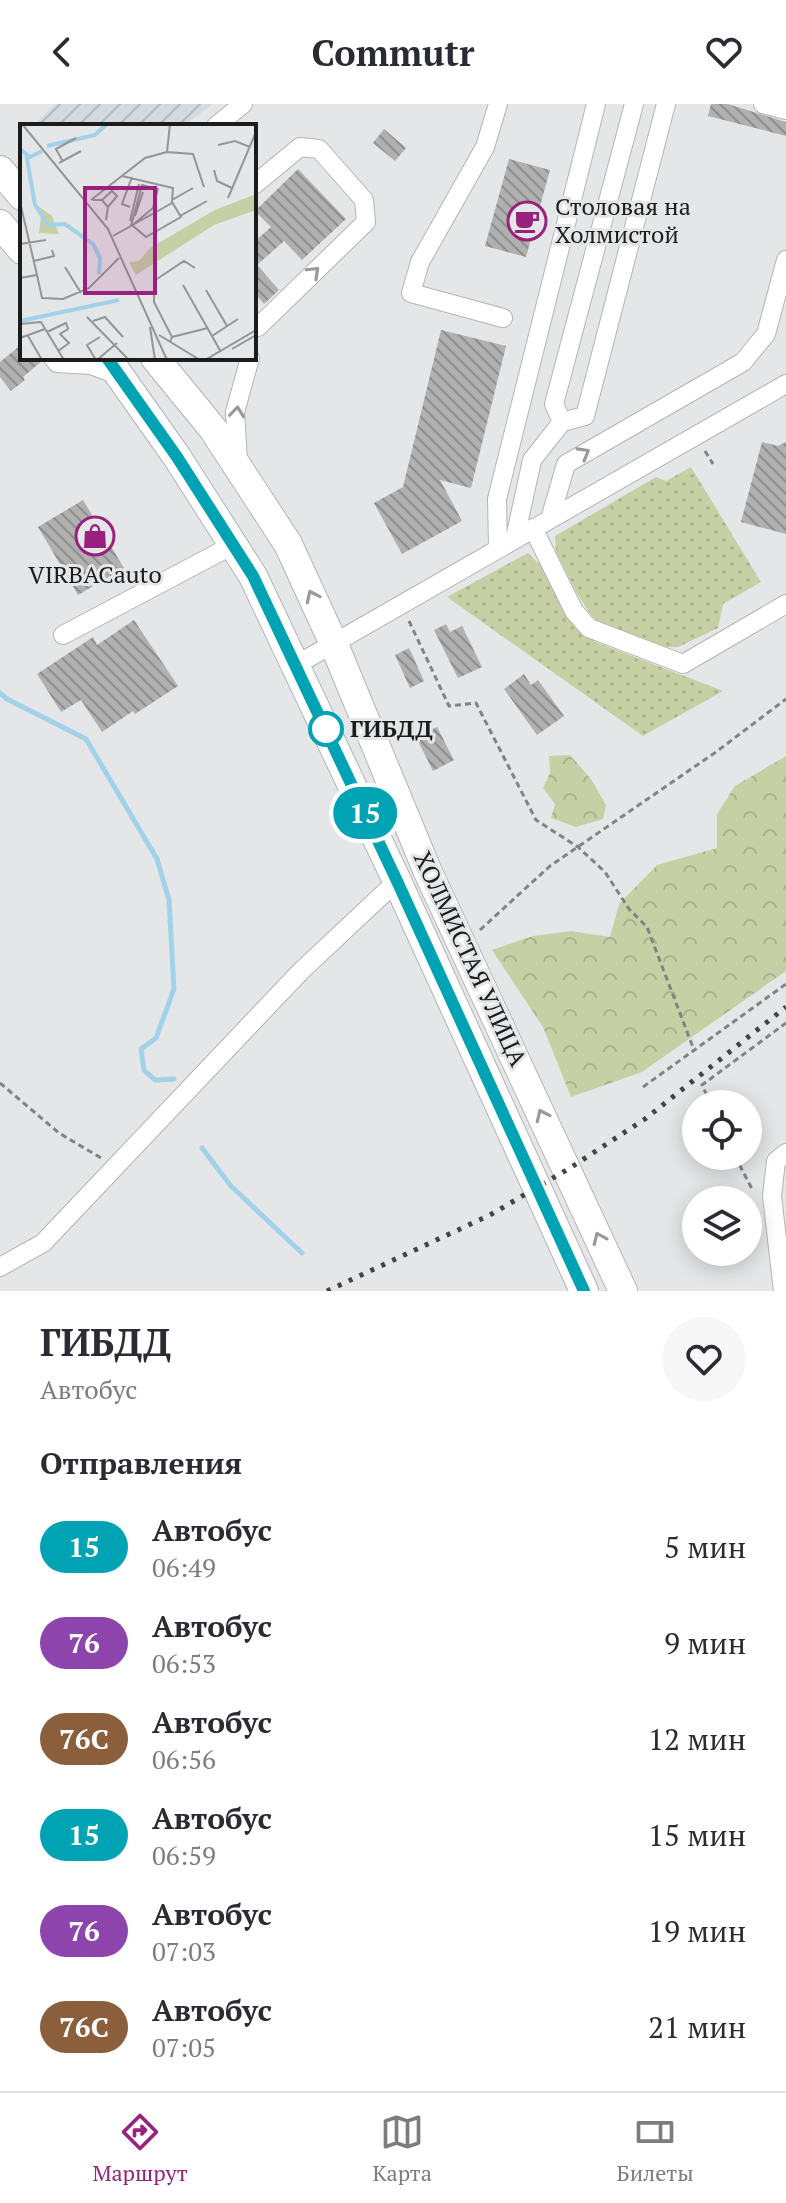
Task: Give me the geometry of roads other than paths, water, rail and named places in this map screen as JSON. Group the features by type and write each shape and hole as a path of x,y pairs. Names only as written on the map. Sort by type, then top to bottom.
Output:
{"highway":[{"path":"0,170 20,194"},
{"path":"0,224 20,253"},
{"name":"ХОЛМИСТАЯ УЛИЦА","path":"157,360 213,429 288,544 333,642 427,870 623,1291"},
{"name":"ХОЛМИСТАЯ УЛИЦА","path":"114,367 253,576 397,881 584,1291"}],"street":[{"path":"218,124 243,104"},
{"path":"498,104 485,147 420,262 411,293 503,318"},
{"path":"506,543 497,499 596,104"},
{"path":"562,422 554,404 634,104"},
{"path":"506,543 532,460 562,422 585,416 666,104"},
{"path":"763,104 786,110"},
{"path":"590,127 625,136"},
{"path":"256,183 300,147 319,149 364,200 366,222 256,330"},
{"path":"550,519 566,464 743,362 766,334 786,260"},
{"path":"55,360 57,363 114,367"},
{"path":"238,468 235,412 249,360"},
{"path":"296,665 786,384"},
{"path":"533,528 574,611 589,628 683,664 786,604"},
{"path":"63,635 233,545"},
{"path":"0,1267 43,1243 118,1168 300,972 397,881"},
{"path":"783,1291 772,1196 776,1161 786,1153"}],"waterway":[{"path":"0,693 86,739 157,859 169,900 174,989 156,1038 141,1049 144,1070 155,1080 174,1079"},
{"path":"202,1148 231,1186 302,1253"}],"railway":[{"path":"327,1291 490,1215 570,1168 645,1119 786,1007"}],"place":[{"name":"Столовая на Холмистой","path":"527,221"},
{"name":"VIRBACauto","path":"95,536"},
{"name":"ГИБДД","path":"326,729"}]}
